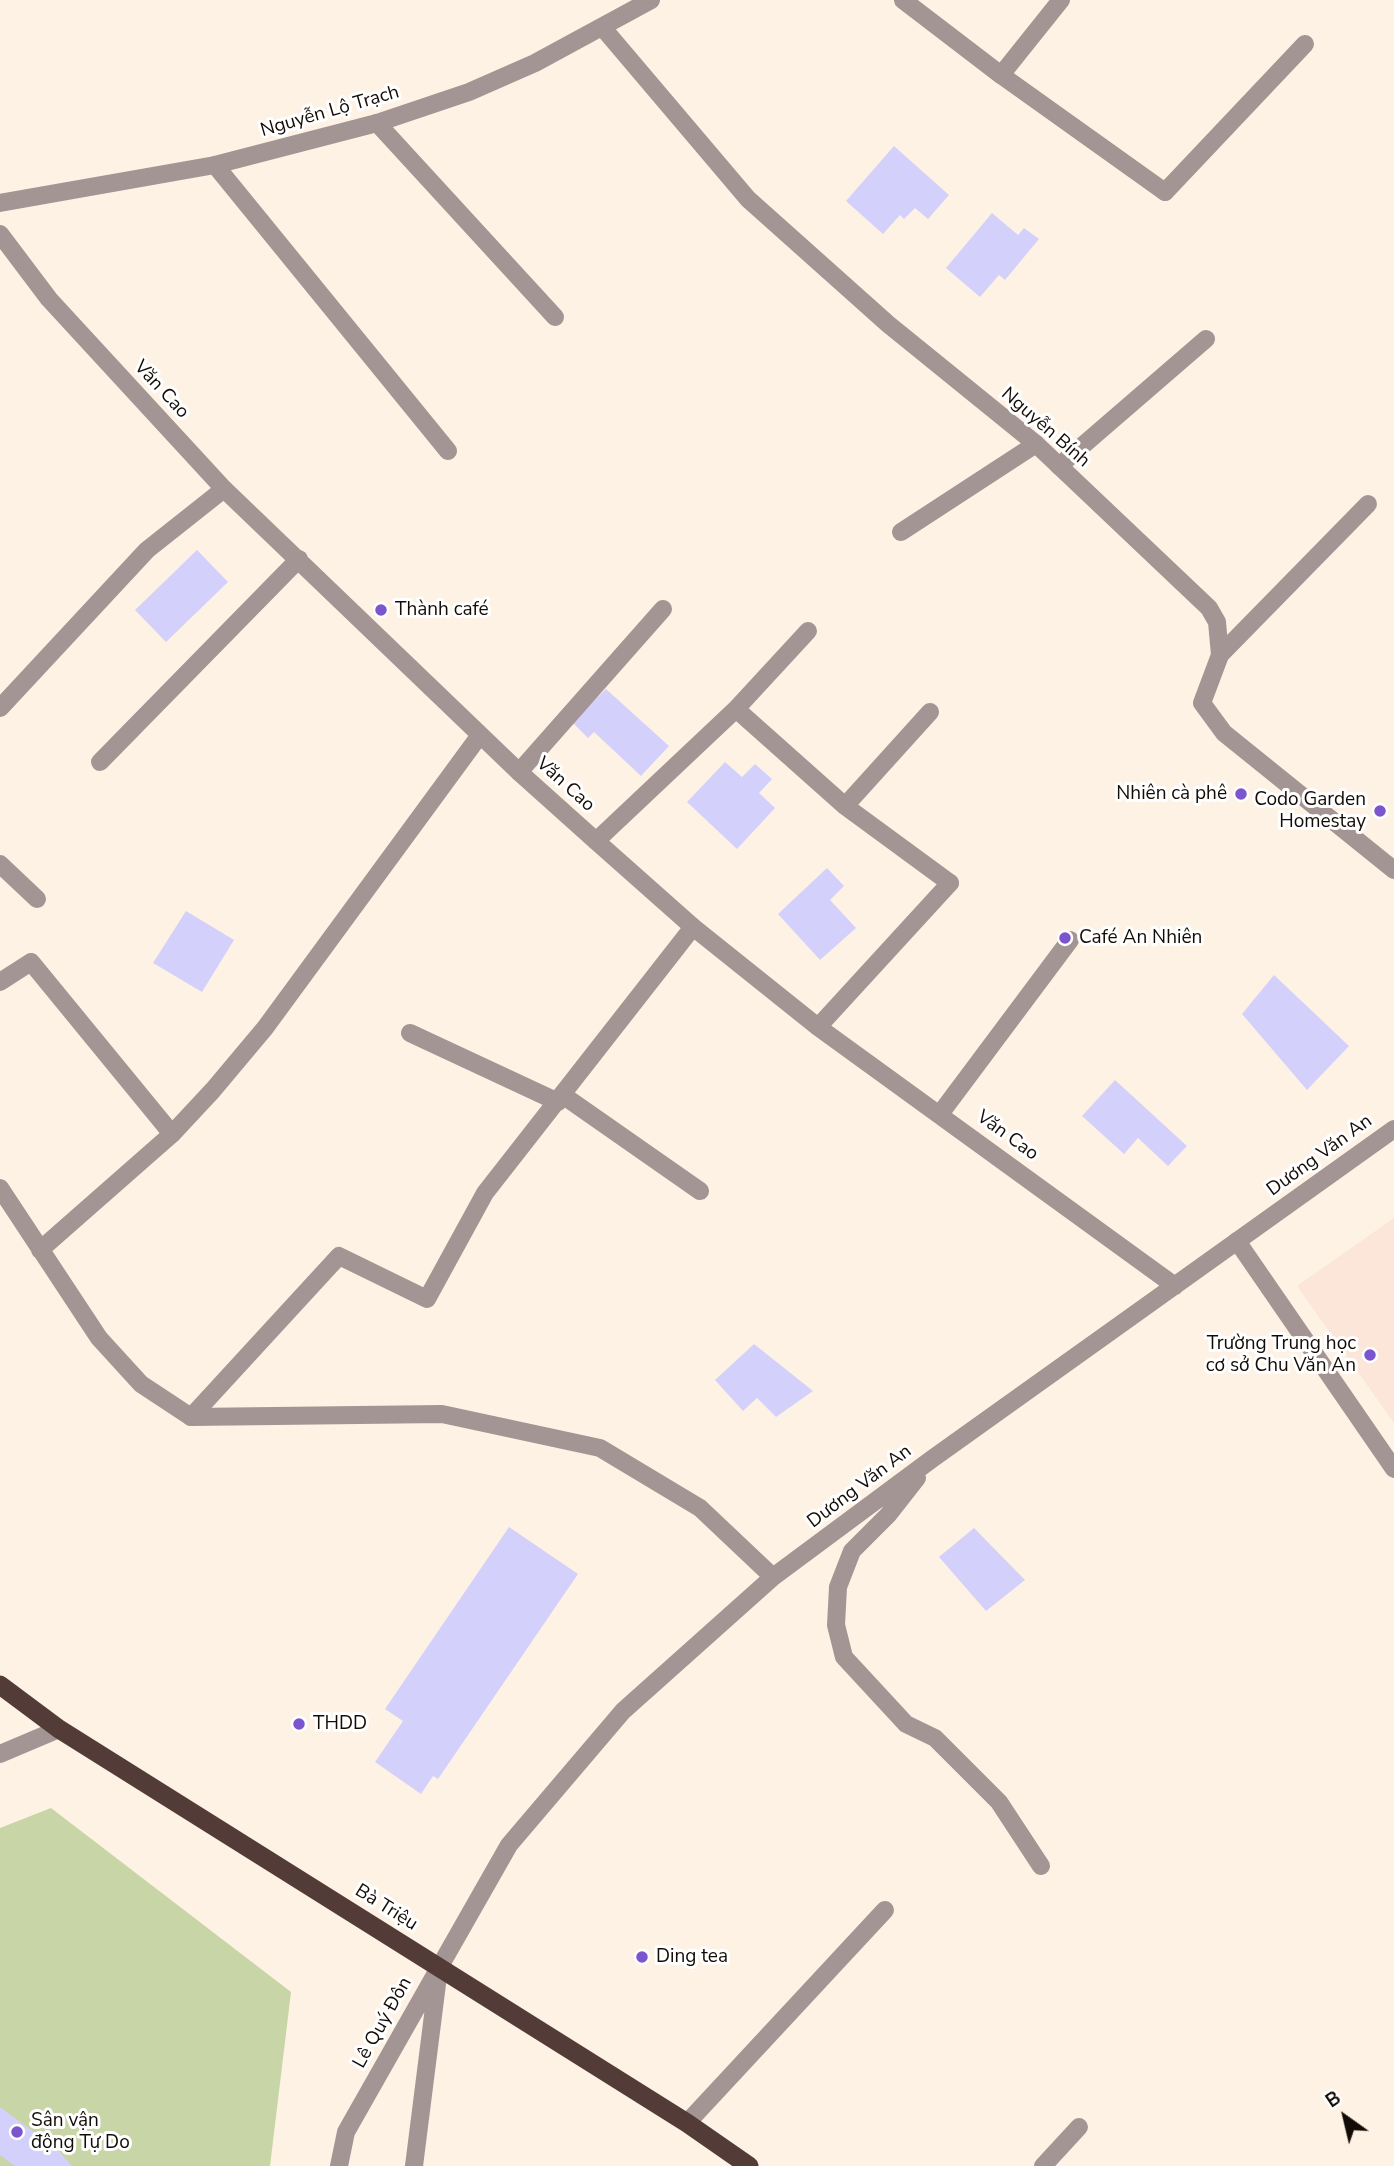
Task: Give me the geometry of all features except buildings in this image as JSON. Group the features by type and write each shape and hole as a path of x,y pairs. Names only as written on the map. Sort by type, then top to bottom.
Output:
{"highway":[{"name":"Bà Triệu","path":"0,1685 59,1729 687,2123 749,2166"}],"street":[{"name":"Nguyễn Lộ Trạch","path":"0,204 215,165 377,123 469,92 535,64 603,29 651,0"},
{"path":"903,0 1001,75 1165,192 1305,44"},
{"path":"1001,75 1061,0"},
{"name":"Nguyễn Bính","path":"603,29 748,199 888,324 1036,444 1209,608 1217,622 1220,655 1202,703 1224,733 1394,870"},
{"path":"377,123 555,317"},
{"path":"215,165 448,451"},
{"name":"Văn Cao","path":"0,234 49,299 224,489 519,772 596,841 693,927 818,1027 1175,1286"},
{"path":"1059,466 1206,339"},
{"path":"901,531 1036,444"},
{"path":"0,708 147,550 224,489"},
{"path":"1220,655 1368,504"},
{"path":"100,762 299,559"},
{"path":"519,772 663,609"},
{"path":"596,841 736,709 808,631"},
{"path":"736,709 845,806 950,883 818,1027"},
{"path":"845,806 930,712"},
{"path":"40,1250 172,1135 265,1028 480,735"},
{"path":"0,864 37,899"},
{"path":"191,1417 339,1255 427,1299 485,1193 693,927"},
{"path":"940,1114 1070,940"},
{"path":"0,982 32,962 172,1135"},
{"path":"410,1033 561,1099 700,1191"},
{"name":"Dương Văn An","path":"439,1969 518,1834 623,1711 773,1577 932,1459 1394,1129"},
{"path":"0,1188 99,1338 141,1384 191,1417 442,1414 600,1448 699,1508 773,1577"},
{"path":"1237,1241 1394,1469"},
{"path":"932,1459 888,1515 852,1551 838,1587 836,1625 844,1657 906,1724 935,1738 999,1802 1041,1866"},
{"path":"0,1754 59,1729"},
{"path":"687,2123 885,1910"},
{"name":"Lê Quý Đôn","path":"340,2166 346,2132 439,1969"},
{"name":"Lê Quý Đôn","path":"414,2166 439,1969"},
{"path":"1043,2166 1079,2127"}],"shaded area":[{"name":"Trường Trung học cơ sở Chu Văn An","path":"1394,1218 1394,1423 1297,1286"}],"green space":[{"path":"51,1808 291,1992 270,2166 0,2166 0,1828"}],"place":[{"name":"Thành café","path":"381,610"},
{"name":"Nhiên cà phê","path":"1241,794"},
{"name":"Codo Garden Homestay","path":"1380,811"},
{"name":"Café An Nhiên","path":"1065,938"},
{"name":"Trường Trung học cơ sở Chu Văn An","path":"1370,1355"},
{"name":"THDD","path":"299,1724"},
{"name":"Ding tea","path":"642,1957"},
{"name":"Sân vận động Tự Do","path":"17,2132"}]}
